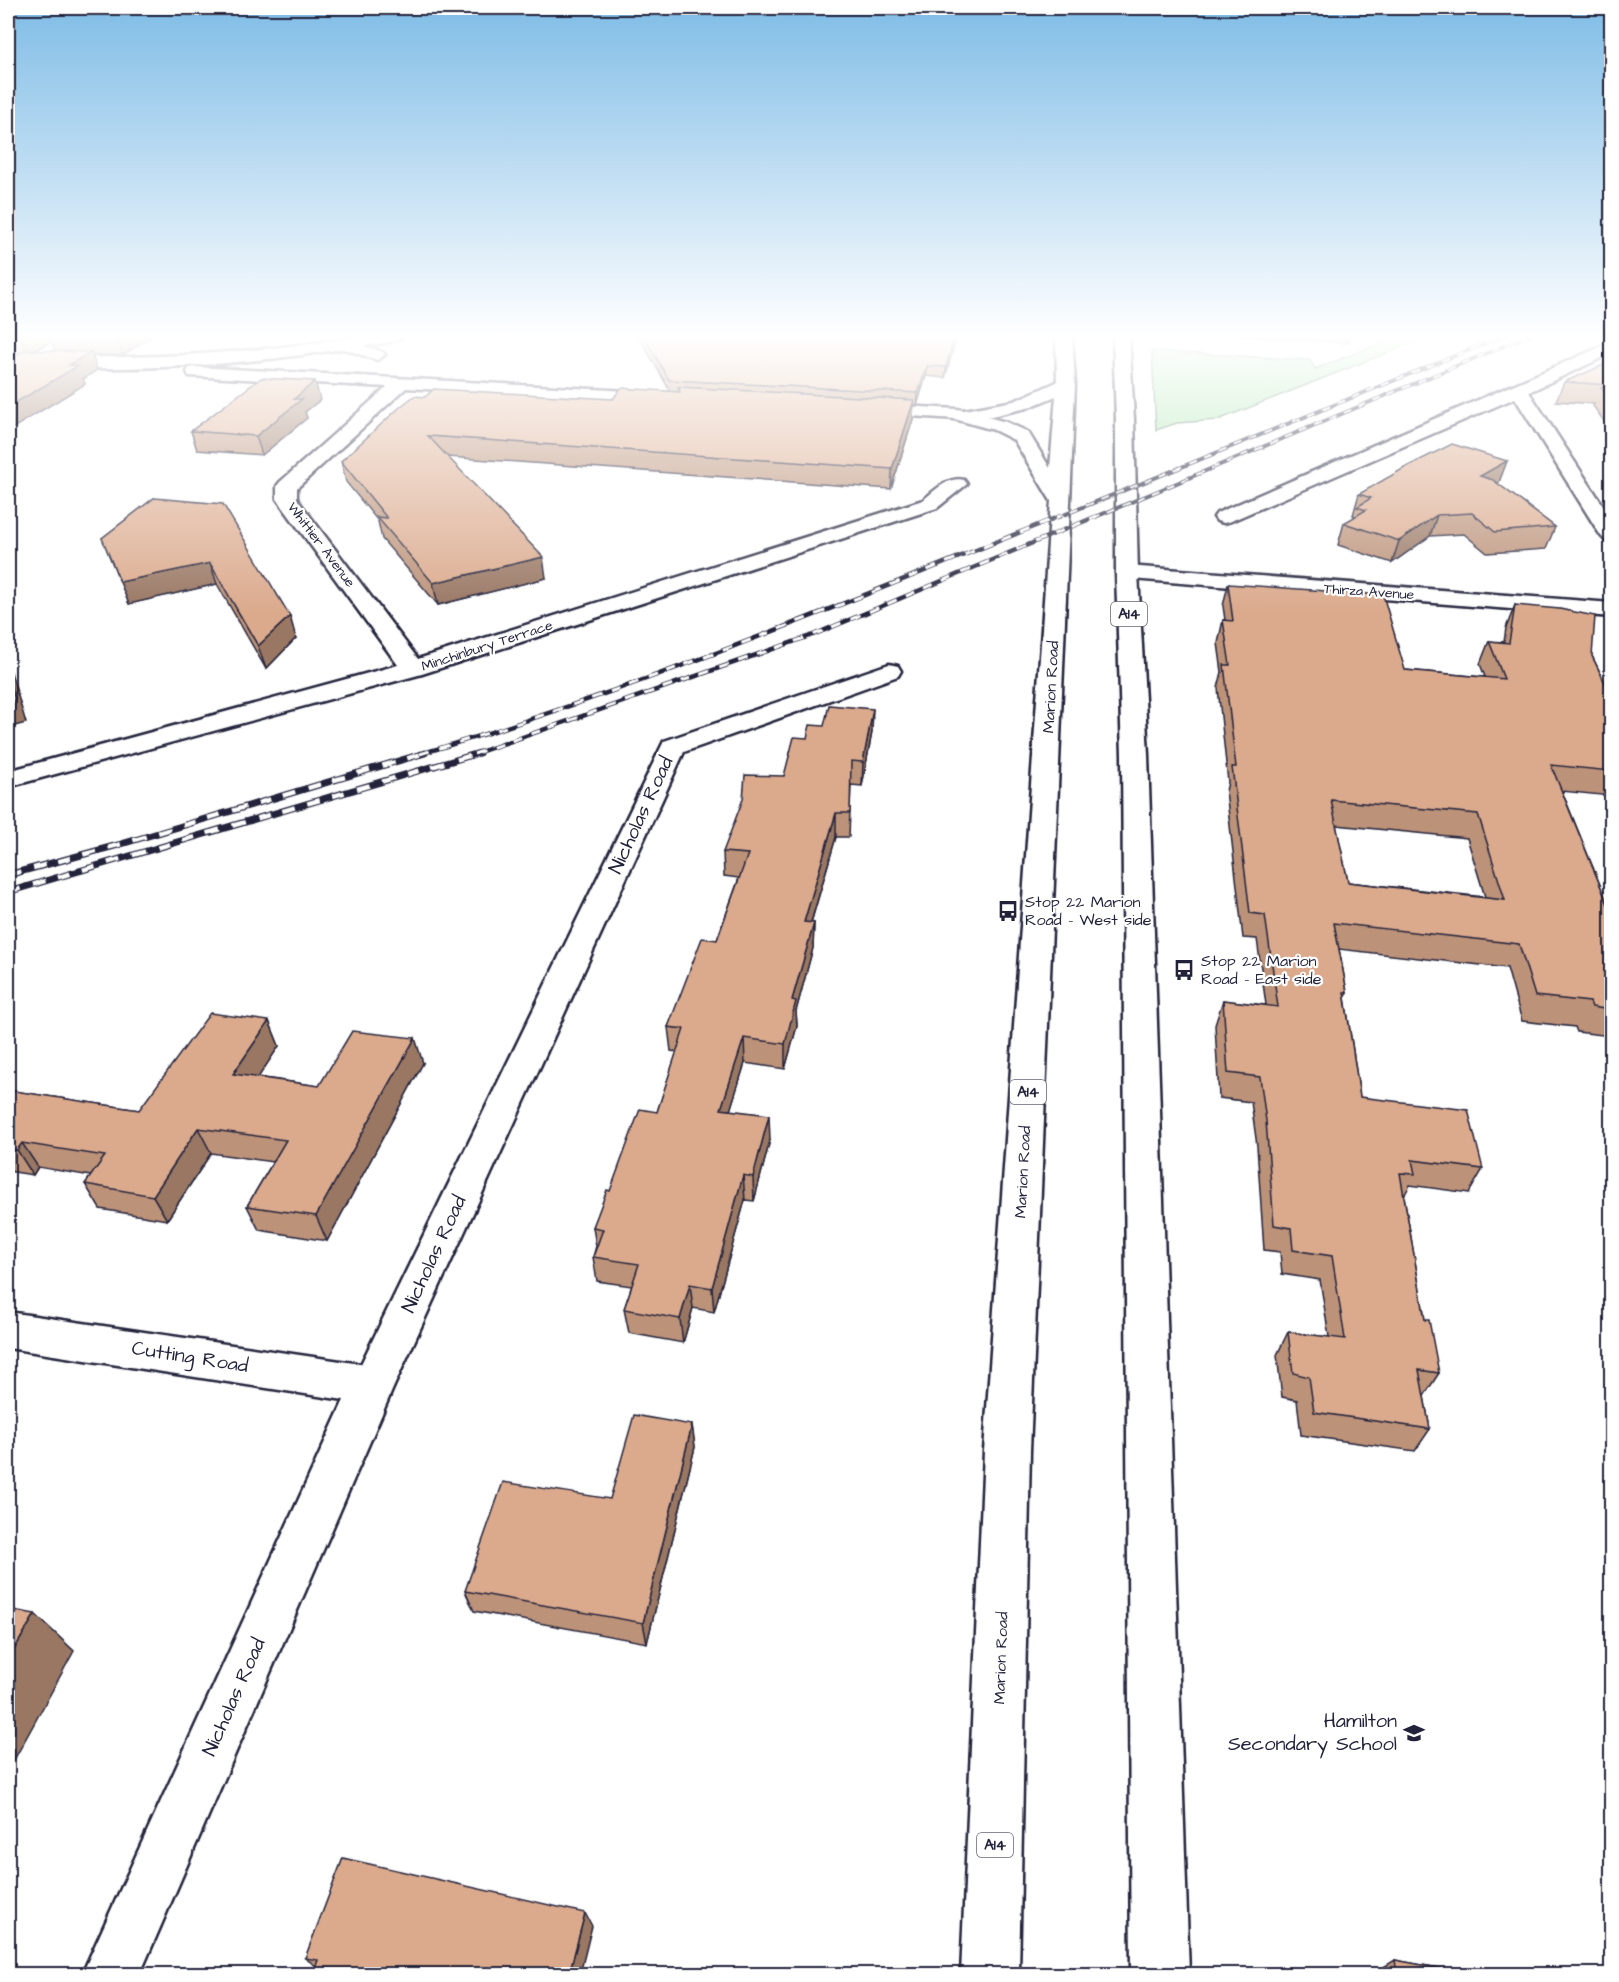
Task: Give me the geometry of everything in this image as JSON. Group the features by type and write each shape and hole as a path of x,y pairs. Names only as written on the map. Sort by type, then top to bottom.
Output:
{"street":[{"name":"Whittier Avenue","path":"352,427 287,486 287,499 414,669"},
{"path":"1003,427 1021,436 1061,501"},
{"name":"Marion Road","path":"990,1974 1007,1450 1061,501 1060,469 1063,427"},
{"name":"A14","path":"1125,427 1127,573 1136,767 1160,1974"},
{"path":"1224,517 1432,427"},
{"path":"1543,427 1611,536"},
{"name":"Minchinbury Terrace","path":"8,779 414,669 930,504 957,484"},
{"name":"Thirza Avenue","path":"1127,573 1611,610"},
{"name":"Nicholas Road","path":"111,1974 373,1385 673,747 889,670"},
{"name":"Cutting Road","path":"8,1329 373,1385"}],"building":[{"path":"196,427 267,427 256,436 191,431"},
{"path":"378,427 905,427 892,469 428,436 543,557 433,583 377,517 387,518 341,461"},
{"path":"1452,444 1507,461 1480,476 1493,480 1555,527 1495,532 1472,513 1437,515 1399,541 1344,523 1366,510 1357,507 1371,498 1359,494"},
{"path":"154,498 223,504 290,616 258,646 210,563 120,582 102,538"},
{"path":"1228,584 1383,595 1405,670 1504,679 1489,641 1509,643 1515,605 1560,609 1595,616 1592,656 1611,695 1611,771 1551,765 1611,912 1611,1010 1592,1007 1590,1002 1535,996 1519,944 1334,923 1347,992 1344,992 1360,1097 1468,1110 1483,1169 1412,1160 1415,1174 1400,1173 1425,1320 1429,1320 1439,1373 1419,1370 1430,1429 1314,1412 1309,1377 1293,1373 1288,1332 1345,1339 1332,1256 1293,1250 1291,1228 1274,1225 1266,1121 1260,1077 1228,1073 1223,1000 1278,1007 1265,915 1250,913 1232,767 1236,767 1224,665 1230,665 1223,620 1233,621","holes":["1331,800 1478,814 1505,900 1348,882"]},
{"path":"8,675 15,700 8,702"},
{"path":"829,705 873,709 863,762 851,761 850,813 836,813 804,922 814,923 792,1000 796,1001 785,1044 744,1038 721,1109 769,1115 753,1177 743,1175 712,1288 690,1284 680,1319 624,1309 639,1264 593,1257 603,1229 593,1227 607,1190 610,1191 640,1109 657,1112 684,1029 668,1027 702,938 717,940 748,854 723,852 743,799 745,775 784,776 794,737 807,738 810,725 824,726"},
{"path":"210,1013 269,1021 233,1074 319,1086 352,1031 415,1038 316,1216 247,1206 286,1140 198,1128 153,1196 85,1184 105,1156 22,1143 17,1150 8,1149 8,1090 139,1110"},
{"path":"634,1415 692,1425 643,1623 465,1591 503,1482 610,1499"},
{"path":"8,1609 35,1614 8,1660"},
{"path":"343,1858 585,1913 569,1974 313,1974 318,1960 305,1958"},
{"path":"1395,1960 1471,1974 1397,1974"}],"railway":[{"path":"1056,518 1279,427"},
{"path":"1093,518 1309,427"},
{"path":"420,754 501,729 663,673 1060,516"},
{"path":"474,754 813,635 1097,516"},
{"path":"8,875 118,845 425,753"},
{"path":"8,892 479,753"}],"place":[{"name":"Stop 22 Marion Road - West side","path":"1008,911"},
{"name":"Stop 22 Marion Road - East side","path":"1184,970"},
{"name":"Hamilton Secondary School","path":"1414,1733"}]}
